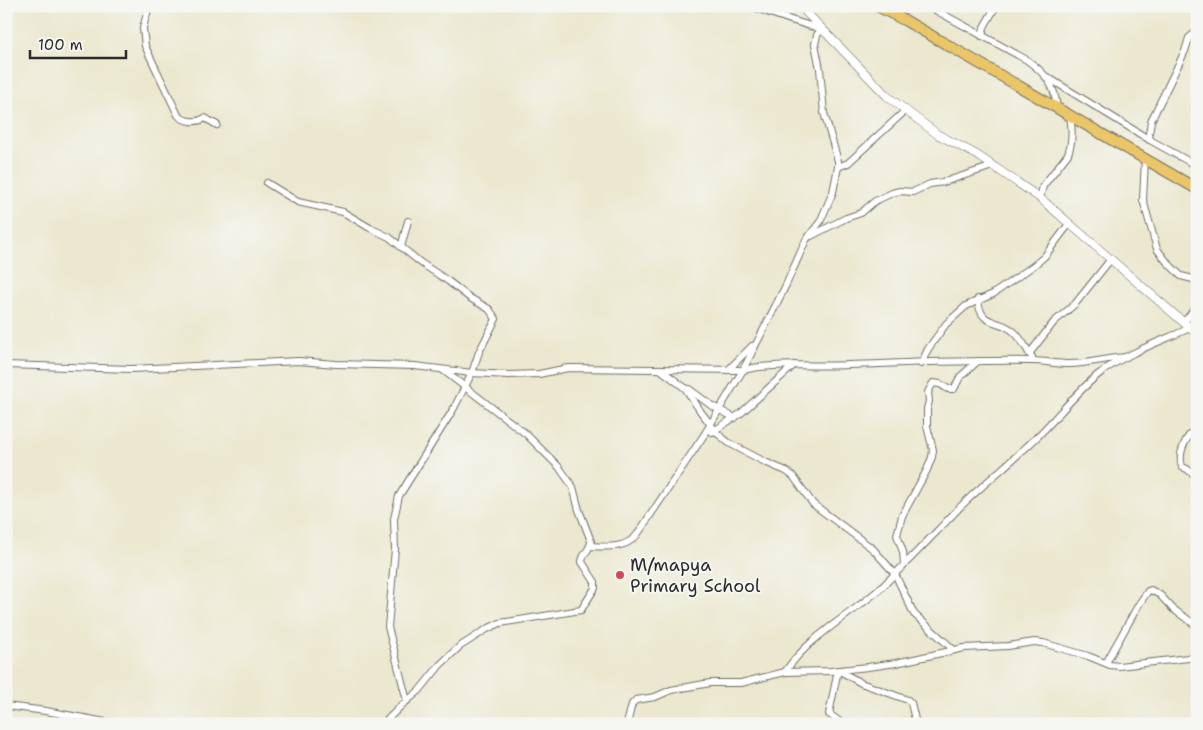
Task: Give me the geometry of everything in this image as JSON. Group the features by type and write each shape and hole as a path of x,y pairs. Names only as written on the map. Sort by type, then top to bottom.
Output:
{"main road":[{"path":"877,6 1197,189"}],"street":[{"path":"150,6 143,28 145,46 178,115 185,120 199,121 205,118 217,124"},
{"path":"751,6 787,20 822,29"},
{"path":"786,672 811,642 876,592 966,502 1036,438 1100,374 1126,357 1194,331 1040,198 977,155 937,134 905,111 887,96 800,6"},
{"path":"928,6 1027,60 1041,70 1047,77 1056,96 1057,109"},
{"path":"982,36 983,29 996,6"},
{"path":"713,427 719,410 743,370 806,240 820,222 833,192 838,167 835,146 823,110 820,69 815,44 817,36 822,29"},
{"path":"1150,140 1148,134 1151,121 1186,51 1189,38 1197,31"},
{"path":"1047,77 1150,140 1197,166"},
{"path":"838,167 848,163 905,111"},
{"path":"1040,198 1043,186 1068,154 1072,133 1070,116"},
{"path":"1145,159 1143,200 1157,248 1167,262 1181,276 1197,280"},
{"path":"806,240 820,230 861,213 874,201 892,193 900,191 913,192 930,184 944,182 993,166"},
{"path":"267,183 298,202 323,206 350,216 389,237 421,263 470,298 489,309 496,316 496,321 479,352 472,373 451,414 399,496 395,509 395,549 388,627 407,701"},
{"path":"401,247 408,221"},
{"path":"920,364 946,324 966,306 993,294 1033,266 1054,245 1069,224"},
{"path":"1030,354 1054,322 1075,304 1111,259"},
{"path":"978,300 980,311 985,317 992,323 1013,330 1035,361"},
{"path":"1184,322 1197,306"},
{"path":"728,370 756,342"},
{"path":"6,365 131,369 298,361 415,366 472,373 528,375 568,368 743,370 794,365 1035,361 1070,364 1126,357"},
{"path":"904,564 903,552 897,535 902,516 927,470 933,450 927,426 928,392 932,383 940,384 948,389 954,388 960,377 978,362"},
{"path":"590,546 611,548 633,540 704,435 713,427 735,418 794,365"},
{"path":"660,369 685,388 735,418"},
{"path":"383,724 419,692 440,665 459,647 487,629 513,620 582,609 595,588 595,582 582,561 591,541 579,510 573,487 559,468 526,434 442,370"},
{"path":"685,388 713,427 729,442 793,476 813,504 873,549 895,574 906,593 914,614 954,650"},
{"path":"1197,426 1186,440 1180,456 1182,467 1197,477"},
{"path":"1106,663 1148,591 1151,590 1160,595 1173,609 1197,626"},
{"path":"627,724 632,704 636,700 655,697 671,690 710,683 741,683 786,672 838,670 896,663 964,648 1008,646 1034,642 1043,643 1119,666 1197,657"},
{"path":"838,670 829,714 843,724"},
{"path":"838,670 861,683 908,700 911,703 916,724"},
{"path":"6,706 46,711 116,724"}],"place":[{"name":"M/mapya Primary School","path":"620,575"}]}
